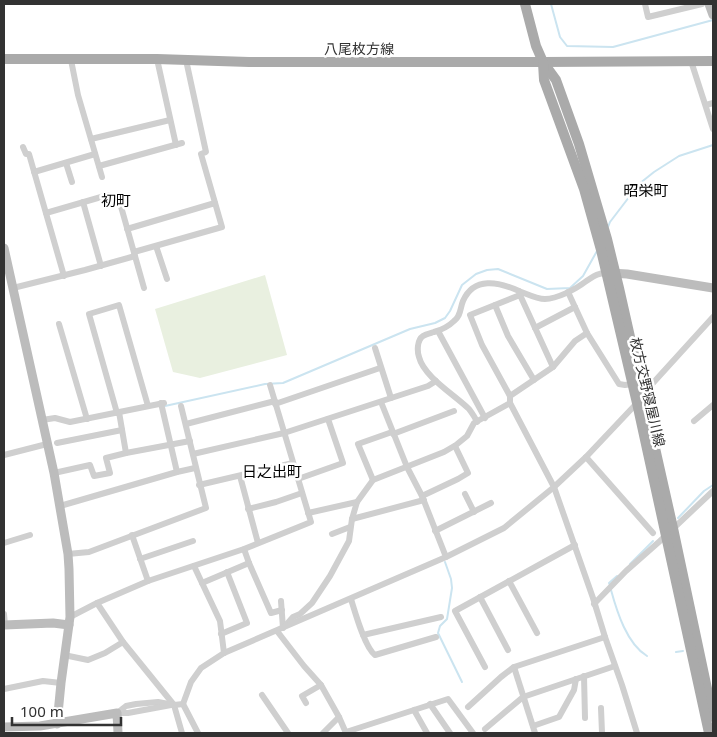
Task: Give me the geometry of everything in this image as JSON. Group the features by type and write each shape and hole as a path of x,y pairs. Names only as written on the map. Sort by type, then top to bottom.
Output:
{"main road":[{"name":"枚方交野寝屋川線","path":"525,4 536,46 543,62 556,80 579,144 607,239 611,273 632,384 713,717"},
{"name":"八尾枚方線","path":"4,59 157,59 249,62 713,61"},
{"name":"枚方交野寝屋川線","path":"543,62 544,80 584,189 601,250 611,273 643,394 709,733"}],"street":[{"path":"645,4 648,17 678,7 702,4"},
{"path":"709,4 713,15"},
{"path":"98,166 179,144 170,120 157,59"},
{"path":"71,60 78,96 102,177"},
{"path":"13,288 101,266 156,246 222,227 201,154 206,152 186,60"},
{"path":"691,61 713,129"},
{"path":"706,105 713,103"},
{"path":"91,138 170,120"},
{"path":"23,148 26,154 29,154 64,276"},
{"path":"34,172 95,154"},
{"path":"66,162 72,182"},
{"path":"46,213 108,195"},
{"path":"83,202 101,266"},
{"path":"120,203 144,288"},
{"path":"127,229 215,203"},
{"path":"156,246 167,279"},
{"path":"4,248 54,473 68,554 69,621 57,724"},
{"path":"477,422 469,409 436,381 421,363 418,348 423,336 438,331 458,318 462,302 467,293 474,287 484,282 500,284 519,293 545,299 568,292 600,272 713,288"},
{"path":"568,292 587,332 619,384 632,384"},
{"path":"519,293 470,315 482,345 554,487 637,733"},
{"path":"519,293 553,367"},
{"path":"126,453 121,420 89,314 119,305 148,406"},
{"path":"495,305 508,336 534,380"},
{"path":"535,328 575,307"},
{"path":"198,733 183,704 191,682 201,668 224,653 446,557 504,528 554,487 586,457 713,317"},
{"path":"59,324 87,419"},
{"path":"438,331 485,418"},
{"path":"280,629 312,603 330,576 349,541 350,527 357,502 373,480 455,446 467,436 474,423 485,418 553,367 575,341 587,332"},
{"path":"375,348 391,398"},
{"path":"186,424 275,403 380,368"},
{"path":"193,454 284,434 428,386 436,381"},
{"path":"4,614 4,625 53,624 69,621 97,603 148,582 244,549 311,522 270,385"},
{"path":"381,402 407,467 423,498 446,557"},
{"path":"42,420 54,418 70,422 163,403 177,472"},
{"path":"694,421 713,405"},
{"path":"68,554 89,552 206,508 181,406"},
{"path":"373,480 358,444 454,412"},
{"path":"298,479 344,463 328,419"},
{"path":"57,443 122,430"},
{"path":"54,473 90,465 94,476 110,473 106,458 190,441"},
{"path":"4,455 47,444"},
{"path":"352,518 423,498 468,473 455,446"},
{"path":"586,457 653,533"},
{"path":"199,485 293,463"},
{"path":"60,508 177,472 196,468"},
{"path":"240,476 258,543"},
{"path":"594,604 626,571 713,491"},
{"path":"248,509 302,493"},
{"path":"465,494 474,512"},
{"path":"308,513 357,502"},
{"path":"435,531 491,503"},
{"path":"332,534 350,527"},
{"path":"4,543 30,535"},
{"path":"132,535 148,582"},
{"path":"140,559 193,542"},
{"path":"484,666 455,611 575,545"},
{"path":"244,549 271,613 282,610"},
{"path":"202,583 249,563"},
{"path":"194,566 220,621 224,653"},
{"path":"221,634 247,623 227,572"},
{"path":"509,581 537,633"},
{"path":"480,597 508,650"},
{"path":"351,599 363,635 372,653 375,655 436,637"},
{"path":"281,601 280,629 304,666 321,685 346,733 448,699 473,733"},
{"path":"97,603 123,642 174,705 182,733"},
{"path":"363,635 441,618"},
{"path":"468,707 514,667 605,637"},
{"path":"64,655 88,660 105,653 123,642"},
{"path":"485,729 523,697 615,666"},
{"path":"514,667 534,730 559,717 574,690 576,679"},
{"path":"584,676 585,718"},
{"path":"4,689 43,681 61,683"},
{"path":"306,703 302,696 321,685"},
{"path":"262,695 288,733"},
{"path":"4,727 57,724 117,713 126,706 136,704 158,702 174,705 183,704"},
{"path":"430,704 450,733"},
{"path":"601,708 602,733"},
{"path":"414,710 427,733"},
{"path":"117,713 118,733"},
{"path":"323,733 339,717"}],"green space":[{"path":"265,275 287,355 200,378 173,372 155,309"}],"waterway":[{"path":"551,4 560,37 567,46 613,47 713,20"},
{"path":"608,227 639,184 654,172 679,156 713,145"},
{"path":"165,406 265,384 283,383 410,329 435,323 445,318 450,311 462,285 476,274 487,270 498,269 547,289 570,288 583,276 597,251"},
{"path":"678,518 704,491 713,485"},
{"path":"630,564 653,541"},
{"path":"445,562 452,588 447,619 440,626 438,633 462,682"},
{"path":"610,585 609,583 617,576"},
{"path":"611,590 628,636 640,651 647,656"},
{"path":"676,652 683,651"}],"district":[{"name":"昭栄町","path":"646,190"},
{"name":"初町","path":"116,200"},
{"name":"日之出町","path":"272,471"}]}
